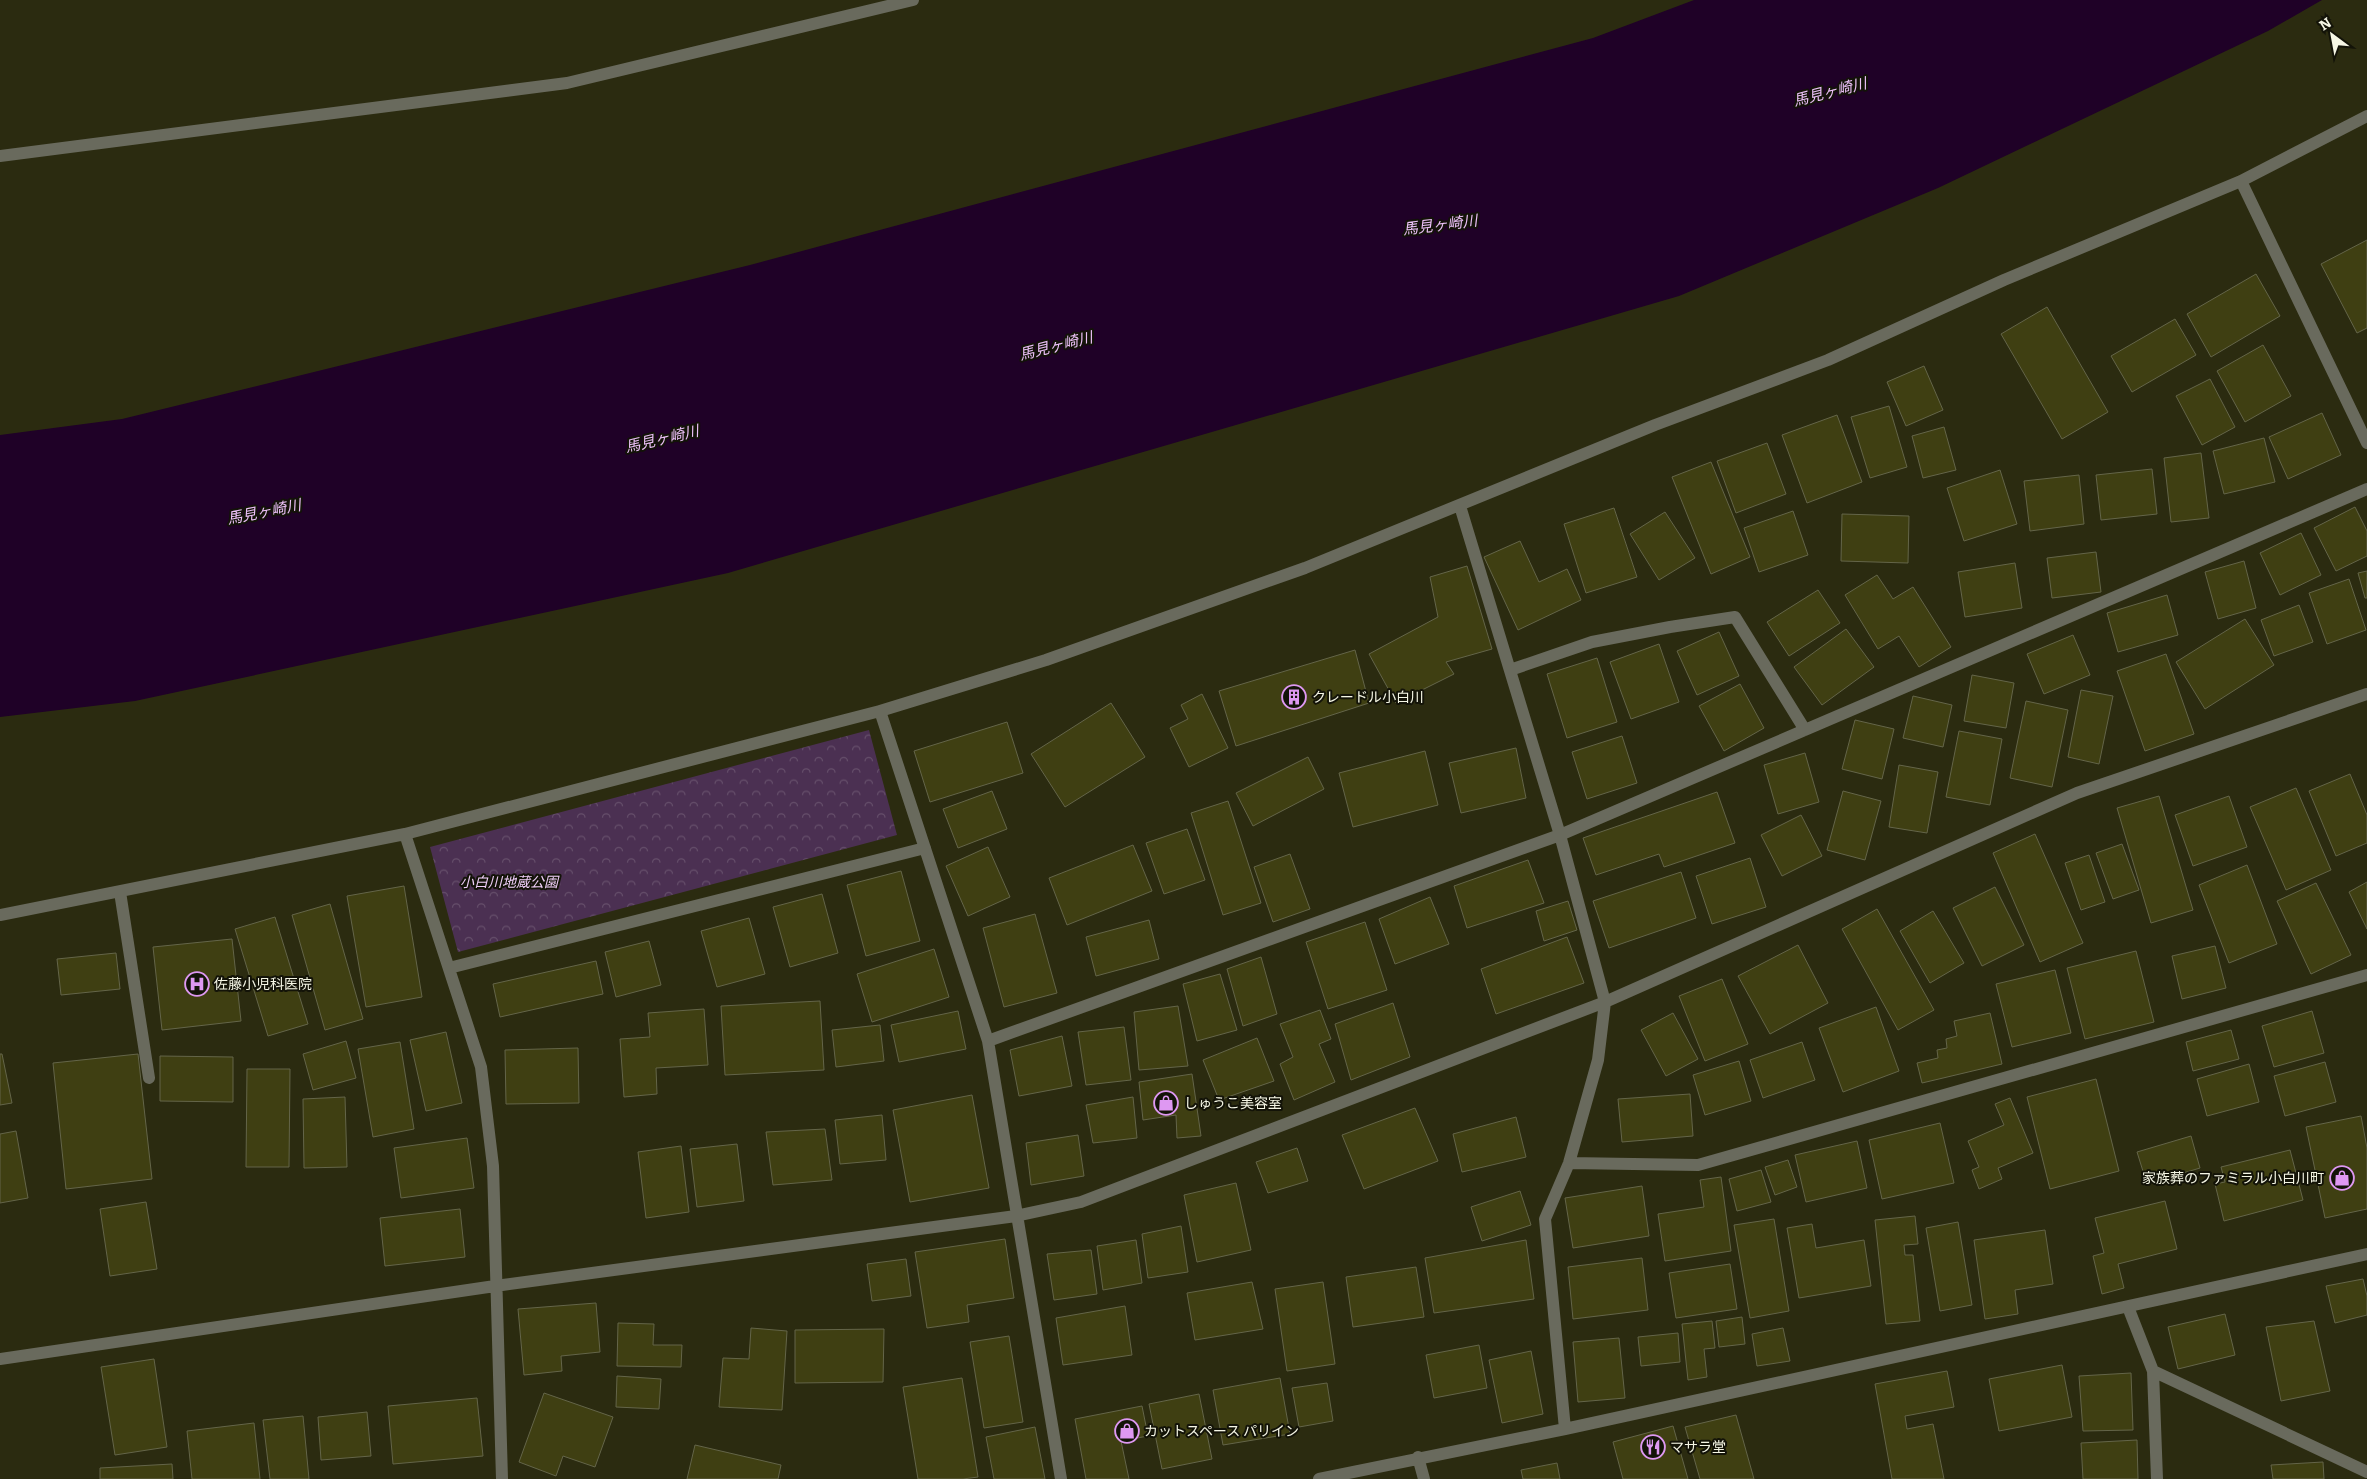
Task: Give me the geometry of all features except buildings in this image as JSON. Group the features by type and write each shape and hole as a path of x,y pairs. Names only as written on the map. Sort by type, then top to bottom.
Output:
{"street":[{"path":"0,156 567,83 913,0"},
{"path":"0,915 405,834 880,711 1065,654 1305,568 1460,506 1654,424 1828,360 2004,280 2241,181 2367,116"},
{"path":"2241,181 2367,443"},
{"path":"988,1041 1560,835 2367,488"},
{"path":"1460,506 1560,835 1605,1002 1598,1060 1569,1163 1545,1219 1565,1429"},
{"path":"1510,670 1592,642 1670,627 1735,618 1805,730"},
{"path":"0,1359 495,1286 1016,1216 1081,1202 1605,1002 2077,793 2367,694"},
{"path":"880,711 988,1041 1061,1479"},
{"path":"405,834 481,1067 493,1166 502,1479"},
{"path":"449,968 925,848"},
{"path":"120,892 149,1078"},
{"path":"1569,1163 1698,1165 2367,975"},
{"path":"1319,1479 1418,1457 1565,1429 2367,1254"},
{"path":"2128,1307 2153,1371 2157,1479"},
{"path":"2153,1371 2367,1472"},
{"path":"1418,1457 1424,1479"}],"green space":[{"name":"小白川地蔵公園","path":"869,730 897,835 458,952 430,847"}],"water":[{"name":"馬見ヶ崎川","path":"1694,0 2322,0 2268,31 1938,188 1679,296 728,573 135,701 0,717 0,435 122,419 750,265 1593,38"}],"place":[{"name":"クレードル小白川","path":"1294,697"},
{"name":"佐藤小児科医院","path":"197,984"},
{"name":"しゅうこ美容室","path":"1166,1103"},
{"name":"家族葬のファミラル小白川町","path":"2342,1178"},
{"name":"カットスペース パリイン","path":"1127,1431"},
{"name":"マサラ堂","path":"1653,1447"}]}
